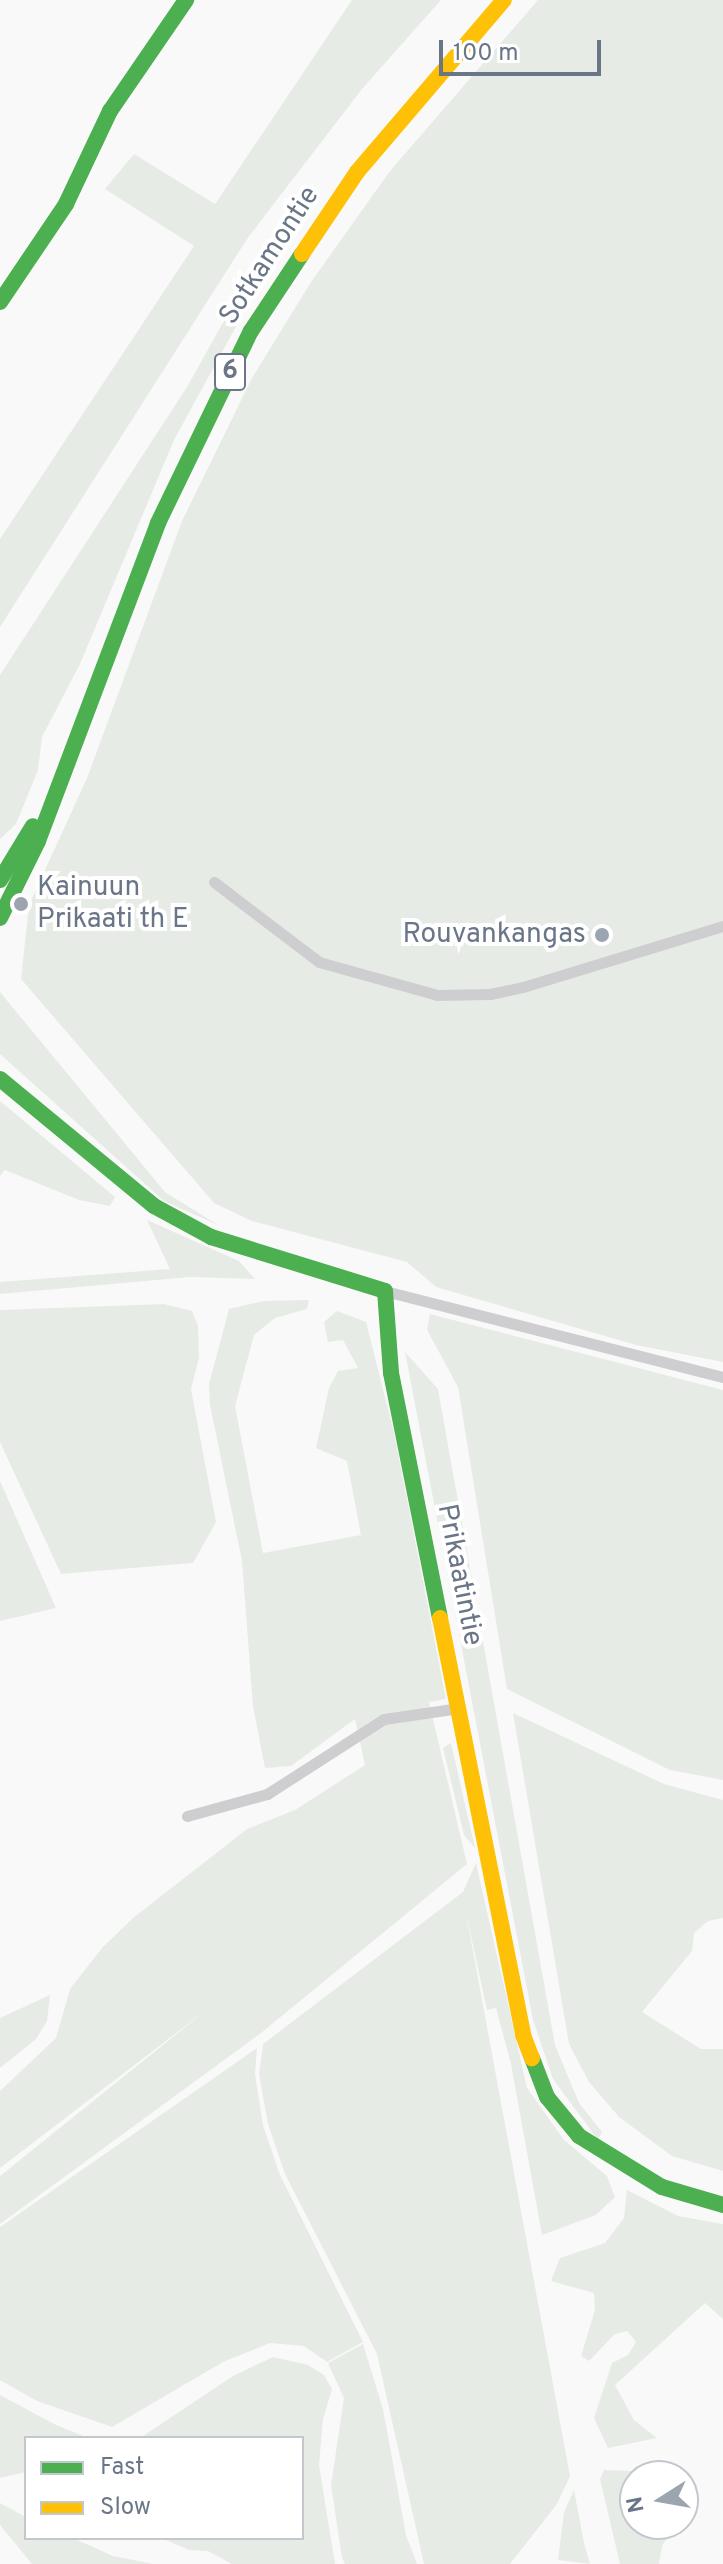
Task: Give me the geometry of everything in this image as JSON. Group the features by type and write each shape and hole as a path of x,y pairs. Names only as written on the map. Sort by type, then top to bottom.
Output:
{"main road":[{"path":"0,302 66,204 110,111 186,0"},
{"name":"Sotkamontie","path":"0,918 38,841 50,800 158,523 251,331 357,172 417,96 504,0"},
{"name":"Sotkamontie","path":"0,880 50,800"},
{"path":"0,1079 154,1206 211,1237 385,1291"},
{"name":"Prikaatintie","path":"385,1291 391,1373 523,2035 547,2097 579,2136 622,2167 662,2187 723,2205"}],"street":[{"path":"214,882 319,962 437,995 473,996 523,987 723,926"},
{"path":"385,1291 723,1377"},
{"path":"187,1816 267,1794 384,1719 459,1708"}],"shaded area":[{"path":"352,0 441,0 362,89 247,239 0,627 0,539 194,246 105,189 134,154 215,204"},
{"path":"538,0 723,0 723,1362 636,1345 436,1287 407,1262 252,1221 214,1203 21,979 29,905 87,778 182,521 252,378 311,282 390,171"},
{"path":"244,285 250,301 174,440 80,664 42,737 38,770 16,824 0,839 0,675 187,387"},
{"path":"0,992 165,1192 218,1225 164,1201 0,1054"},
{"path":"0,1101 115,1197 110,1206 79,1200 5,1170 0,1176"},
{"path":"147,1220 239,1261 255,1279 190,1277 0,1294 0,1282 170,1269"},
{"path":"309,1300 307,1309 275,1318 254,1335 235,1406 263,1553 361,1535 347,1461 316,1448 329,1388 338,1371 358,1368 343,1340 328,1342 324,1322 337,1311 366,1322 394,1433 446,1699 429,1702 467,1864 261,2033 0,2224 0,2176 209,2008 0,2168 0,2091 56,2038 70,1989 102,1948 133,1918 247,1829 295,1810 365,1765 355,1719 291,1766 265,1768 253,1707 242,1561 210,1405 209,1384 229,1309 264,1301"},
{"path":"164,1304 192,1311 198,1326 199,1358 191,1389 216,1522 193,1563 61,1574 0,1442 0,1310"},
{"path":"430,1314 723,1390 723,1780 670,1770 507,1689 458,1387 427,1330"},
{"path":"405,1352 438,1389 555,2045 579,2103 602,2132 598,2140 553,2079 533,2020"},
{"path":"0,1481 56,1608 0,1621"},
{"path":"513,1713 664,1784 723,1800 723,1918 708,1921 694,1933 692,1951 642,2012 701,2049 723,2049 723,2171 672,2156 619,2117 589,2082 569,2044"},
{"path":"451,1743 475,1848 464,1835 443,1748"},
{"path":"476,1863 527,2088 564,2140 607,2176 615,2197 596,2215 542,2235 511,2064 496,2008 487,2010 466,1913 570,2476 557,2504 510,2564 424,2564 377,2354 285,2174 268,2124 259,2074 263,2044 463,1892"},
{"path":"50,1995 47,2021 36,2039 0,2068 0,2018"},
{"path":"257,2048 255,2074 263,2125 280,2175 363,2342 327,2362 304,2346 270,2343 223,2362 112,2427 37,2401 0,2380 0,2227"},
{"path":"627,2190 678,2216 723,2224 723,2319 705,2303 615,2385 634,2420 657,2438 608,2448 594,2418 612,2363 628,2355 636,2342 627,2331 615,2334 589,2361 581,2356 595,2310 594,2293 551,2281 560,2258 605,2243 624,2218"},
{"path":"363,2344 383,2409 406,2535 417,2564 345,2564 342,2558 331,2485 344,2398 328,2363"},
{"path":"273,2357 308,2365 324,2375 332,2389 323,2419 319,2465 335,2564 232,2564 208,2551 189,2550 166,2540 304,2540 304,2436 143,2436 233,2376"},
{"path":"0,2395 84,2436 24,2436 24,2472 0,2478"},
{"path":"604,2470 619,2471 619,2540 666,2540 659,2564 620,2564 600,2479"},
{"path":"574,2490 590,2564 558,2560 564,2512"},
{"path":"0,2503 24,2516 24,2540 77,2540 113,2556 153,2564 32,2564 0,2525"}],"traffic: fast":[{"path":"0,302 66,204 110,111 186,0"},
{"path":"0,918 38,841 158,523 251,331 302,254"},
{"path":"0,880 33,826"},
{"path":"0,1079 154,1206 211,1237 385,1291 391,1373 440,1618"},
{"path":"532,2058 547,2097 579,2136 662,2187 723,2205"}],"traffic: slow":[{"path":"302,254 357,172 504,0"},
{"path":"440,1618 523,2035 532,2058"}],"place":[{"name":"Kainuun Prikaati th E","path":"21,904"},
{"name":"Rouvankangas","path":"602,935"}]}
